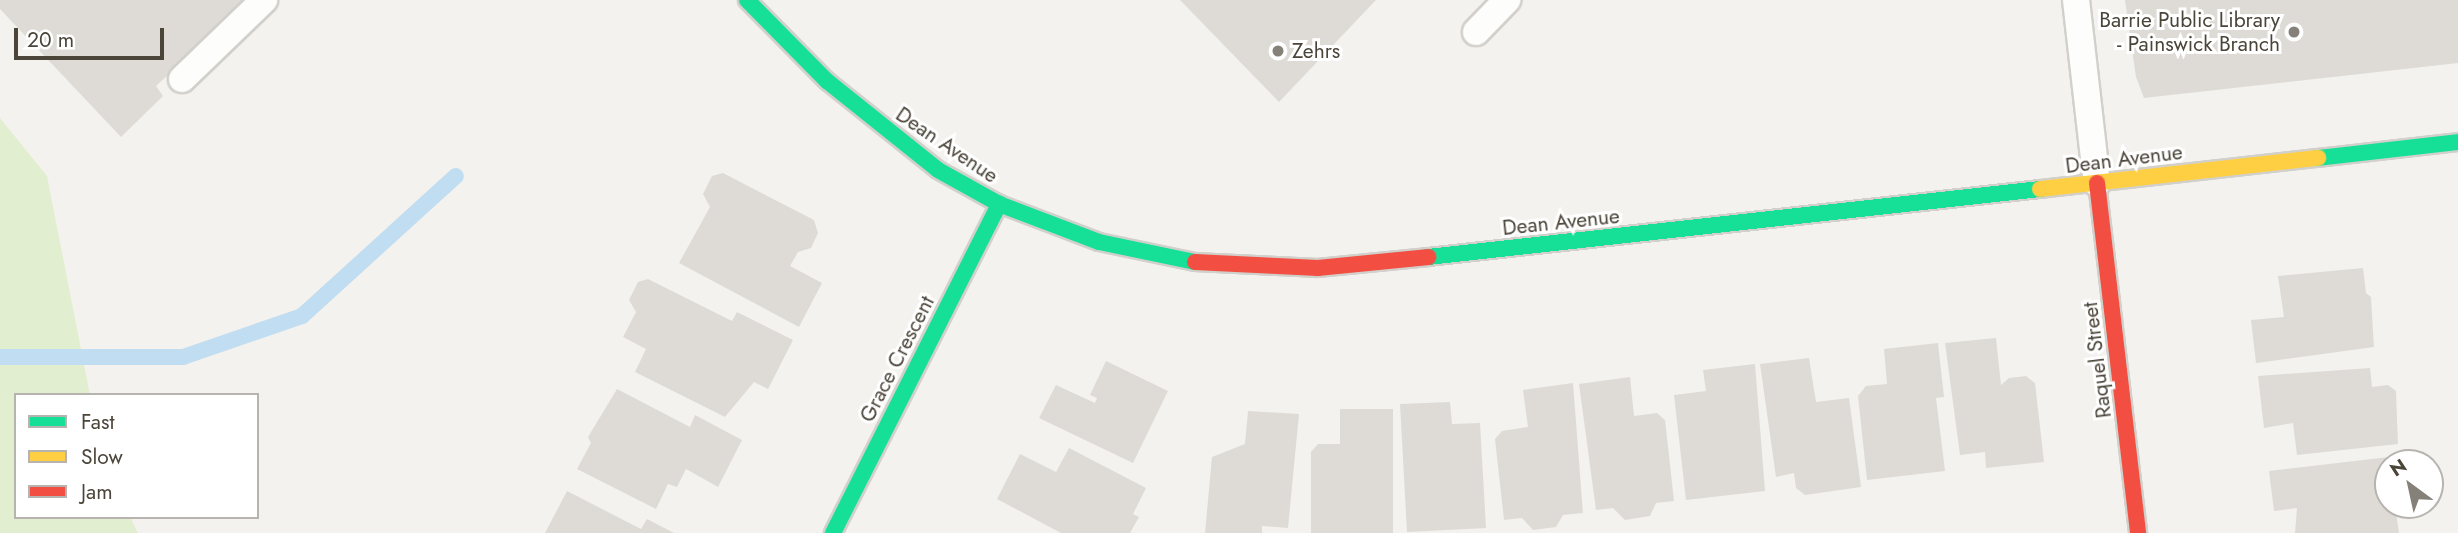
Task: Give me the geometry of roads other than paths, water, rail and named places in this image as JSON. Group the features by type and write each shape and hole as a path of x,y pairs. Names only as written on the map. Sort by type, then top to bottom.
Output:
{"street":[{"name":"Dean Avenue","path":"747,0 827,81 879,125 938,170 999,204 1099,242 1169,259 1247,268 1318,268 2458,142"},
{"name":"Raquel Street","path":"2097,183 2138,533"},
{"name":"Grace Crescent","path":"833,533 999,204"}],"lane":[{"path":"182,79 264,0"},
{"path":"1476,32 1507,0"},
{"path":"2076,0 2097,183"}],"waterway":[{"path":"0,357 183,357 302,316 456,176"}],"place":[{"name":"Barrie Public Library - Painswick Branch","path":"2294,32"},
{"name":"Zehrs","path":"1278,51"}]}
